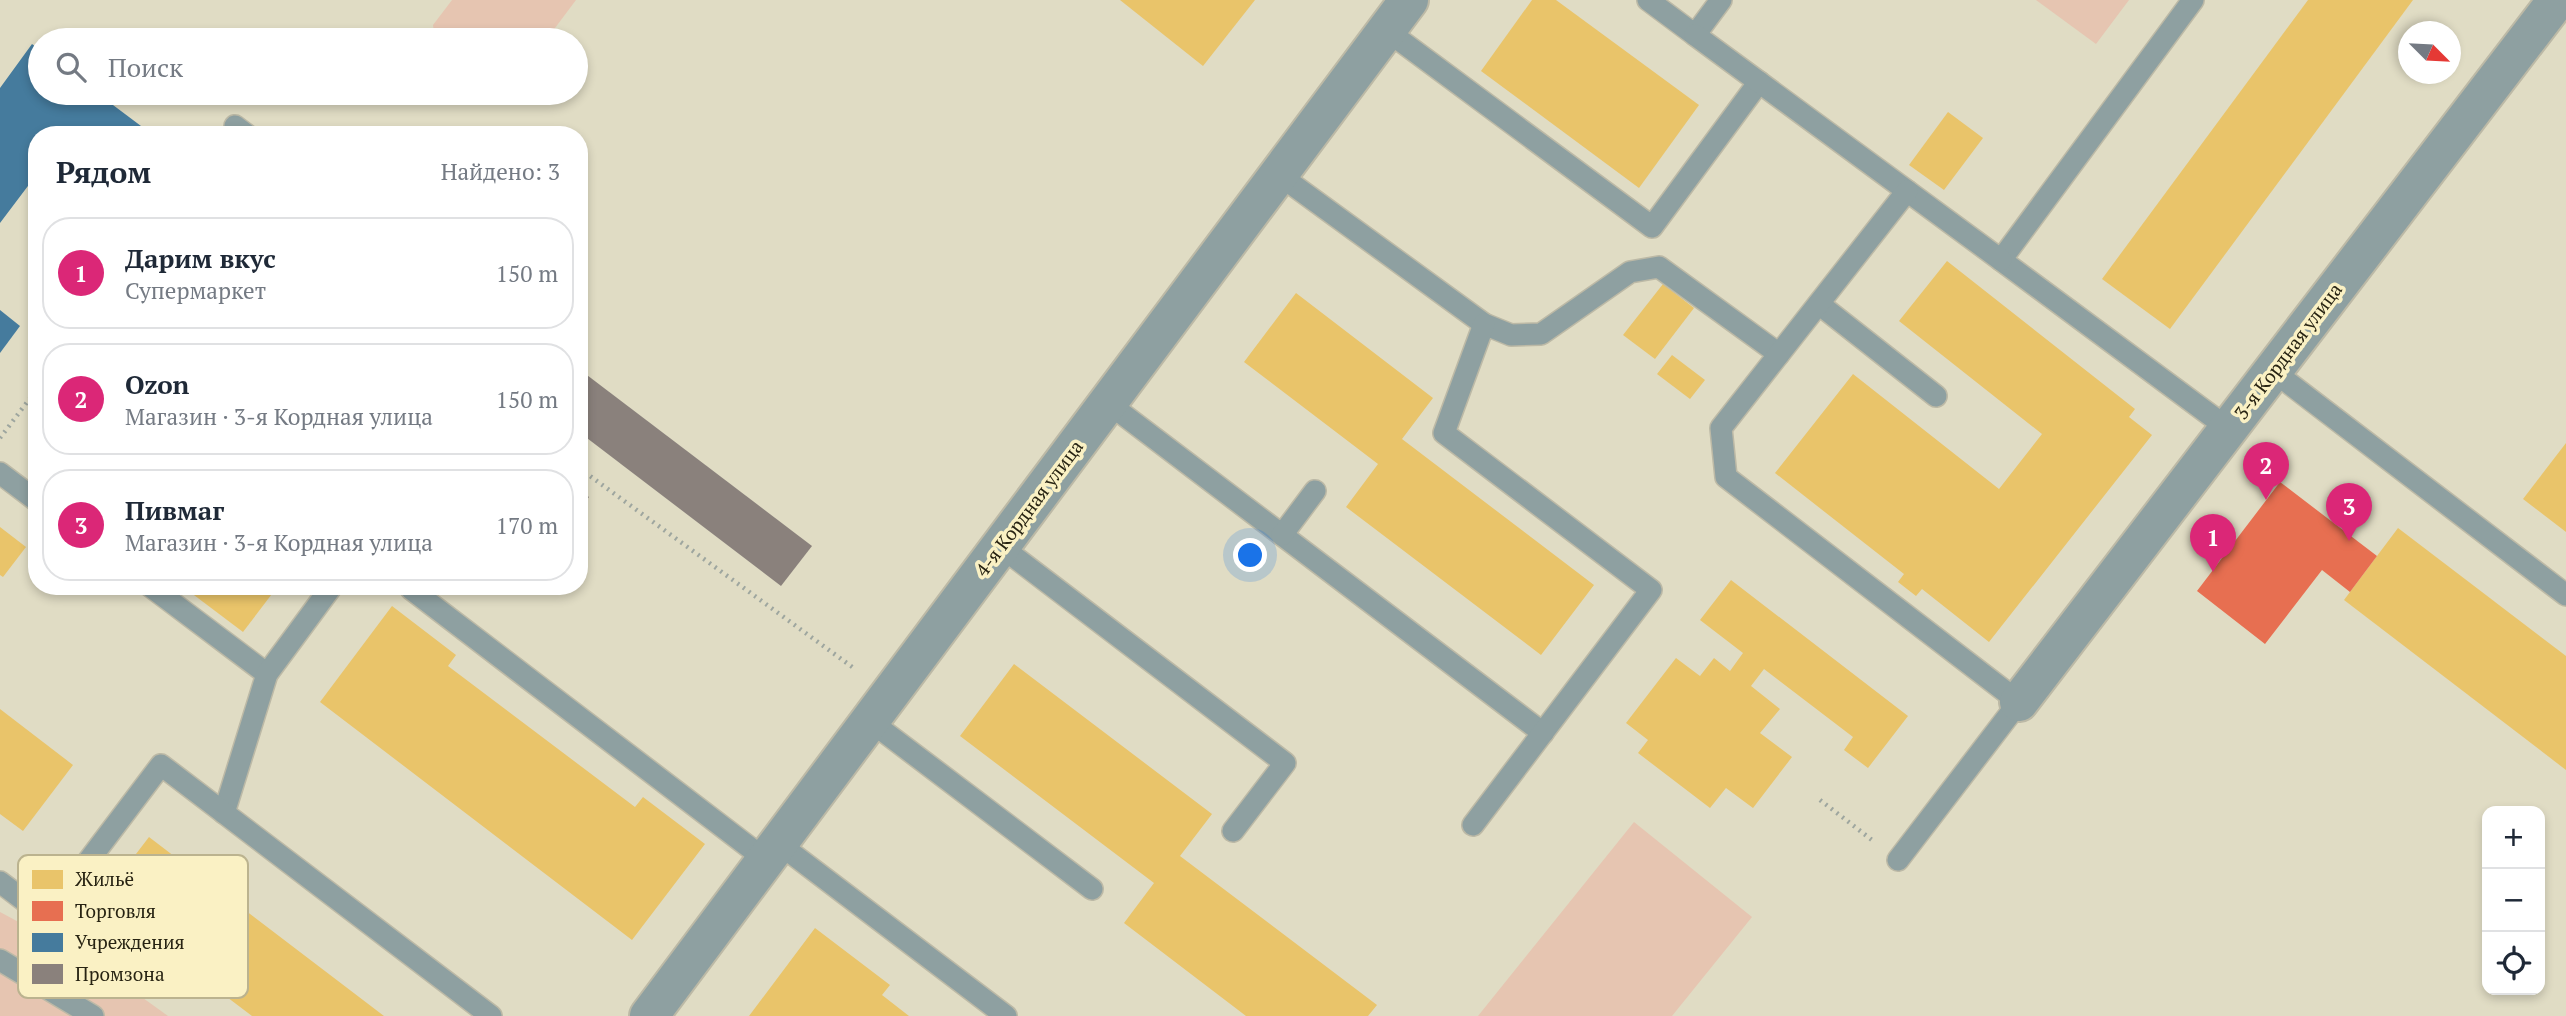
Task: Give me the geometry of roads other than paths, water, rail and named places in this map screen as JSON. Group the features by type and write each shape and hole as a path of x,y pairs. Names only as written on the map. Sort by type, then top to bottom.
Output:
{"street":[{"name":"3-я Кордная улица","path":"2020,702 2557,0"},
{"name":"4-я Кордная улица","path":"649,1016 1402,9"}],"lane":[{"path":"1648,0 2229,429"},
{"path":"1695,35 1721,0"},
{"path":"2001,260 2193,0"},
{"path":"1402,9 1386,30 1652,227 1759,82"},
{"path":"1278,174 1484,324 1511,335 1541,334 1630,272 1659,267 1779,354"},
{"path":"1898,860 2020,702 1726,477 1721,428 1907,191"},
{"path":"1819,303 1936,396"},
{"path":"1473,825 1651,590 1444,433 1484,324"},
{"path":"2273,371 2566,595"},
{"path":"1108,403 1543,733"},
{"path":"0,473 28,494"},
{"path":"1282,535 1315,491"},
{"path":"1000,546 1285,763 1233,831"},
{"path":"162,595 267,674"},
{"path":"224,813 267,674 325,595"},
{"path":"419,595 772,852 1006,1016"},
{"path":"880,708 1091,889"},
{"path":"92,855 161,765 491,1016"},
{"path":"0,882 18,895"},
{"path":"0,960 18,971"},
{"path":"63,998 93,1016"}],"place":[{"name":"Ozon","path":"2266,500"},
{"name":"Пивмаг","path":"2349,541"},
{"name":"Дарим вкус","path":"2213,572"}]}
